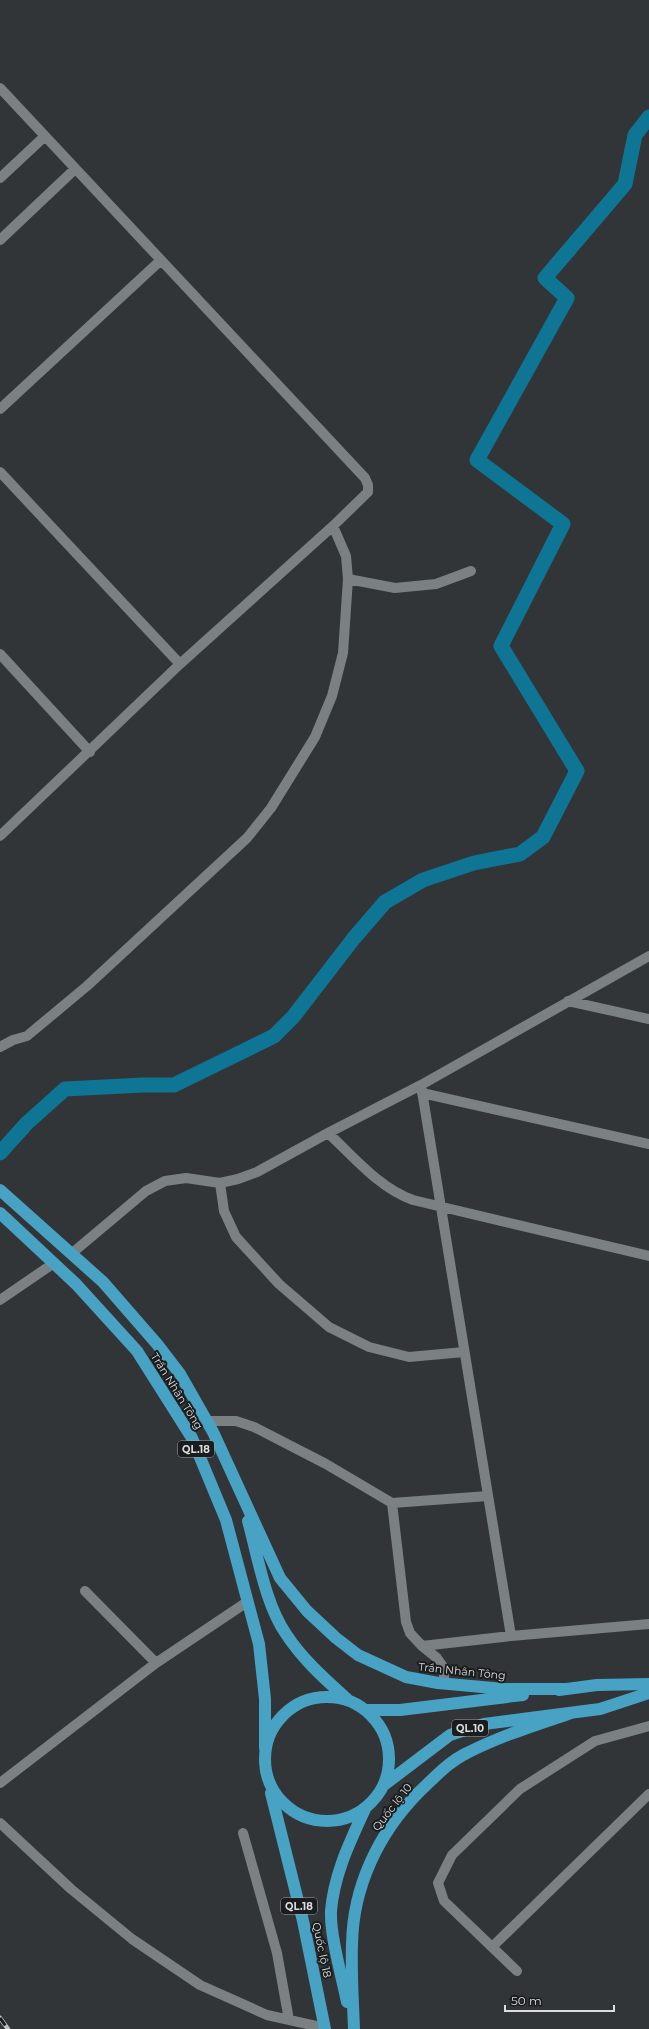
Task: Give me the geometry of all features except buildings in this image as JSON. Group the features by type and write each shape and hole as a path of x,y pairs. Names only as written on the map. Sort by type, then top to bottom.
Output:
{"highway":[{"name":"Trần Nhân Tông","path":"0,1190 103,1282 158,1344 180,1374 206,1420 237,1483 280,1578 307,1611 336,1638 358,1655 406,1677 444,1684 504,1689 566,1689"},
{"name":"Trần Nhân Tông","path":"0,1213 76,1284 137,1350 192,1438 226,1520 259,1644 265,1699 265,1748"},
{"name":"Trần Nhân Tông","path":"237,1483 271,1602 286,1634 314,1671 348,1700"},
{"name":"QL.10","path":"365,1710 400,1710 597,1685 649,1684"},
{"name":"Quốc lộ 10","path":"384,1785 450,1735 484,1724 600,1709 649,1693"},
{"path":"330,1696 348,1700 365,1710 377,1721 385,1736 389,1752 389,1769 384,1785 376,1798 365,1809 349,1818 330,1822 311,1820 294,1812 279,1800 269,1784 264,1766 265,1748 270,1731 281,1716 295,1704 312,1698 330,1696"},
{"name":"Quốc lộ 10","path":"353,2029 352,1944 355,1911 364,1877 385,1833 409,1802 438,1773 465,1754 495,1740 571,1713"},
{"name":"Quốc lộ 18","path":"269,1784 303,1921 325,2028"},
{"name":"Quốc lộ 18","path":"353,2029 336,1946 331,1912 338,1872 365,1809"}],"street":[{"path":"0,88 365,478 368,485 368,492 333,526 180,664 90,752 0,836"},
{"path":"0,178 45,136"},
{"path":"0,240 75,169"},
{"path":"0,409 161,260"},
{"path":"0,472 180,664"},
{"path":"0,1047 13,1040 27,1036 87,986 247,838 271,808 315,737 332,696 343,654 348,579 346,556 333,526"},
{"path":"348,579 395,588 436,584 471,571"},
{"path":"0,654 90,752"},
{"path":"71,1254 146,1191 165,1181 186,1178 220,1183 238,1179 257,1172 328,1133 422,1089 568,1001 649,956"},
{"path":"568,1001 649,1019"},
{"path":"422,1089 649,1144"},
{"path":"422,1089 511,1636"},
{"path":"328,1133 387,1188 413,1200 649,1256"},
{"path":"220,1183 224,1211 236,1237 279,1284 329,1327 368,1347 409,1357 464,1352"},
{"path":"0,1300 54,1264"},
{"path":"206,1420 236,1421 254,1427 326,1464 392,1503 488,1496"},
{"path":"392,1503 406,1622 410,1633 422,1646 437,1658 444,1668 444,1684"},
{"path":"84,1591 156,1663"},
{"path":"0,1783 156,1663 247,1602"},
{"path":"422,1646 511,1636 649,1624"},
{"path":"517,1971 444,1901 438,1883 452,1855 520,1789 595,1741 649,1726"},
{"path":"492,1947 649,1794"},
{"path":"0,1823 77,1894 132,1939 200,1985 267,2015 325,2028"},
{"path":"244,1833 277,1953 289,2020"}],"waterway":[{"path":"0,1153 27,1123 65,1089 174,1085 274,1036 293,1017 354,938 385,902 423,880 474,863 520,854 543,837 577,771 501,646 563,524 477,460 567,298 545,278 625,184 635,135 649,117"}],"railway":[{"path":"0,2018 8,2029"}]}
